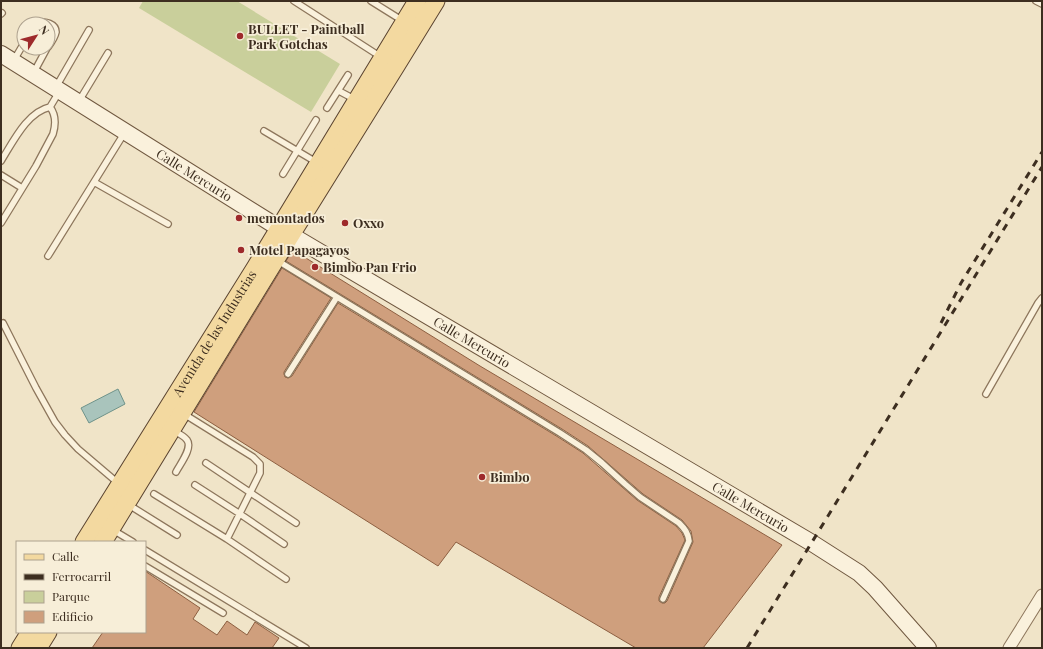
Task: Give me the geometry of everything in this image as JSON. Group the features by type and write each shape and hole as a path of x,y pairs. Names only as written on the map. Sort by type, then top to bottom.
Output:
{"main road":[{"name":"Avenida de las Industrias","path":"411,26 417,1"},
{"name":"Avenida de las Industrias","path":"106,538 118,507 120,484 261,271 411,26 436,1"},
{"name":"Calle Mercurio","path":"7,58 285,232 812,543 864,578 886,600 928,648"},
{"name":"Avenida de las Industrias","path":"85,541 118,507 172,429 261,271 276,260 285,232 318,164 357,100 390,62"},
{"path":"20,648 29,633"},
{"path":"38,648 47,633"}],"street":[{"path":"1009,648 1042,595"}],"lane":[{"path":"294,1 390,62"},
{"path":"370,1 411,26"},
{"path":"1036,1 1042,4"},
{"path":"50,107 57,90 89,30"},
{"path":"7,58 16,50"},
{"path":"78,103 108,53"},
{"path":"32,74 43,56"},
{"path":"327,108 348,75"},
{"path":"339,91 357,100"},
{"path":"1,161 22,128 32,116 40,110 50,107"},
{"path":"1,223 36,166 55,128 55,115 50,107"},
{"path":"283,174 316,120"},
{"path":"264,131 318,164"},
{"path":"48,256 125,132"},
{"path":"1,175 22,188"},
{"path":"94,182 168,224"},
{"path":"276,260 520,408 578,445 602,463 633,491 685,528 688,533 689,542 663,598"},
{"path":"288,374 337,296"},
{"path":"986,394 1042,298"},
{"path":"3,323 55,422 78,449 120,484"},
{"path":"182,413 257,460 260,464 260,471 227,539"},
{"path":"172,429 184,437 188,441 189,445 176,472"},
{"path":"206,463 296,523"},
{"path":"195,485 284,544"},
{"path":"154,494 227,539 286,579"},
{"path":"118,507 177,535"},
{"path":"106,538 126,541"},
{"path":"146,551 306,648"},
{"path":"146,567 222,613"}],"green space":[{"name":"BULLET - Paintball Park Gotchas","path":"143,1 237,1 340,64 311,112 139,8"}],"water":[{"path":"118,389 125,404 89,423 81,408"}],"building":[{"name":"Bimbo","path":"293,250 480,366 782,545 703,648 636,648 456,542 438,566 194,412 282,268 331,298 284,372 285,377 288,378 292,376 338,303 583,453 637,500 676,526 682,533 685,540 659,597 659,601 662,603 667,601 693,542 691,531 682,520 643,494 588,446 286,261"},
{"path":"146,572 200,608 193,619 217,635 227,621 247,635 255,622 279,638 272,648 92,648 102,633 146,633"}],"railway":[{"path":"941,323 961,283 1042,152"},
{"path":"747,648 1042,167"}],"place":[{"name":"BULLET - Paintball Park Gotchas","path":"240,36"},
{"name":"memontados","path":"239,218"},
{"name":"Oxxo","path":"345,223"},
{"name":"Motel Papagayos","path":"241,250"},
{"name":"Bimbo Pan Frio","path":"315,267"},
{"name":"Bimbo","path":"482,477"}]}
